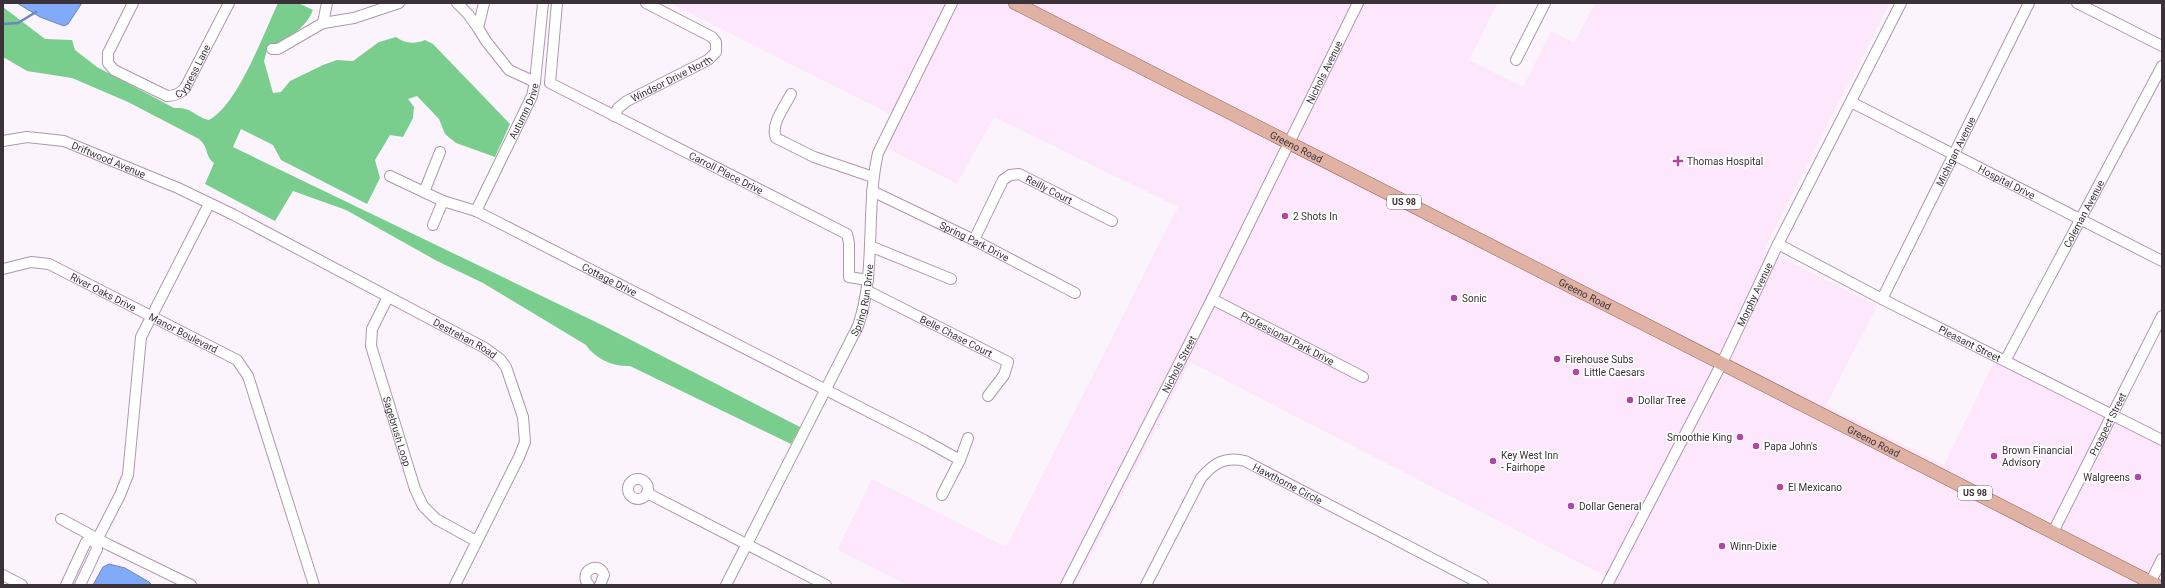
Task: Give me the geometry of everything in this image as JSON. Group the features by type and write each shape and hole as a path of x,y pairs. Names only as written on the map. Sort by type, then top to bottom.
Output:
{"main road":[{"name":"Greeno Road","path":"1015,3 1289,141 1422,212 1722,363 2152,584"}],"street":[{"name":"Cypress Lane","path":"133,3 108,53 108,63 114,70 167,96 180,94 185,88 229,3"},
{"path":"323,23 326,3"},
{"path":"272,49 278,49 323,23 354,18 399,3"},
{"path":"457,3 468,14 486,41 509,70 535,82"},
{"path":"478,28 484,3"},
{"name":"Autumn Drive","path":"476,211 529,104 535,82 543,3"},
{"name":"Carroll Place Drive","path":"557,3 550,84 846,234 849,243 848,277 868,280"},
{"name":"Windsor Drive North","path":"614,116 618,108 627,101 708,60 716,52 716,42 712,37 646,3"},
{"name":"Spring Run Drive","path":"726,585 827,390 858,326 868,291 873,177 878,153 952,3"},
{"name":"Nichols Avenue","path":"1289,141 1358,3"},
{"path":"1516,60 1545,3"},
{"name":"Morphy Avenue","path":"1607,585 1722,363 1778,244 1901,3"},
{"name":"Michigan Avenue","path":"1882,299 2029,3"},
{"path":"2077,3 2162,46"},
{"name":"Coleman Avenue","path":"2005,361 2079,219 2162,66"},
{"path":"791,94 776,124 774,133 776,138 814,157 873,177"},
{"name":"Hospital Drive","path":"1851,102 2162,261"},
{"name":"Driftwood Avenue","path":"3,141 26,137 64,141 178,188 210,204"},
{"name":"Nichols Street","path":"1066,585 1212,299 1289,141"},
{"path":"424,192 440,152"},
{"name":"Reilly Court","path":"974,240 1003,180 1010,175 1020,174 1112,221"},
{"name":"Cottage Drive","path":"390,176 443,201 476,211 827,390 960,460"},
{"name":"Spring Park Drive","path":"872,191 974,240 1075,293"},
{"path":"433,225 443,201"},
{"path":"152,316 210,204"},
{"name":"Destrehan Road","path":"210,204 493,352 506,366 523,417 525,442 519,458 455,585"},
{"name":"Pleasant Street","path":"1778,244 1882,299 2162,440"},
{"path":"870,246 951,279"},
{"name":"River Oaks Drive","path":"3,270 31,262 49,264 152,316"},
{"name":"Belle Chase Court","path":"868,291 1008,362 1004,375 988,396"},
{"name":"Sagebrush Loop","path":"388,297 372,329 371,346 415,489 429,513 476,541"},
{"name":"Professional Park Drive","path":"1212,299 1363,377"},
{"name":"Manor Boulevard","path":"80,585 97,549 97,538 120,495 128,475 139,346 152,316 229,355 243,367 248,376 314,585"},
{"name":"Prospect Street","path":"2053,532 2162,316"},
{"path":"942,495 960,460 968,438"},
{"name":"Hawthorne Circle","path":"1146,585 1201,478 1212,466 1224,459 1237,459 1245,461 1483,585"},
{"path":"647,493 826,585"},
{"path":"61,519 191,585"},
{"path":"66,585 86,542 97,538"},
{"path":"2152,584 2162,559"},
{"path":"589,585 586,580 586,574 592,568 599,568 603,572 605,584"},
{"path":"3,575 22,585"}],"shaded area":[{"path":"670,3 1498,3 1469,60 1523,87 1551,31 1574,43 1595,3 1890,3 1764,249 1877,306 1826,405 1944,465 1994,362 2162,444 2162,585 1601,585 1605,576 1190,362 1076,585 907,585 837,550 872,479 1006,547 1178,207 994,117 957,184 879,144 892,115"}],"green space":[{"path":"278,3 298,3 313,10 310,17 300,29 267,50 264,61 273,93 281,92 290,81 323,65 337,60 353,61 379,42 396,37 410,43 425,40 433,44 510,124 495,157 456,143 445,134 439,119 417,96 408,99 414,107 413,118 403,137 390,135 375,160 380,178 367,204 281,160 273,145 241,129 233,147 602,325 800,427 791,444 630,366 618,365 605,361 594,354 586,345 483,283 437,261 346,210 293,191 275,221 205,184 214,163 209,157 205,146 199,139 128,102 72,78 27,71 3,57 3,7 45,39 72,40 75,50 97,67 174,108 189,110 209,120 220,112 240,84 249,68"}],"water":[{"path":"17,3 82,3 68,24 64,26 40,17"},
{"path":"109,564 125,568 152,585 93,585 103,567"}],"waterway":[{"path":"3,24 18,23 36,12"}],"place":[{"name":"Thomas Hospital","path":"1678,161"},
{"name":"2 Shots In","path":"1285,216"},
{"name":"Sonic","path":"1454,298"},
{"name":"Firehouse Subs","path":"1557,359"},
{"name":"Little Caesars","path":"1576,372"},
{"name":"Dollar Tree","path":"1630,400"},
{"name":"Smoothie King","path":"1740,437"},
{"name":"Papa John's","path":"1756,446"},
{"name":"Brown Financial Advisory","path":"1994,456"},
{"name":"Key West Inn - Fairhope","path":"1493,461"},
{"name":"Walgreens","path":"2138,477"},
{"name":"El Mexicano","path":"1780,487"},
{"name":"Dollar General","path":"1571,506"},
{"name":"Winn-Dixie","path":"1722,546"}]}
